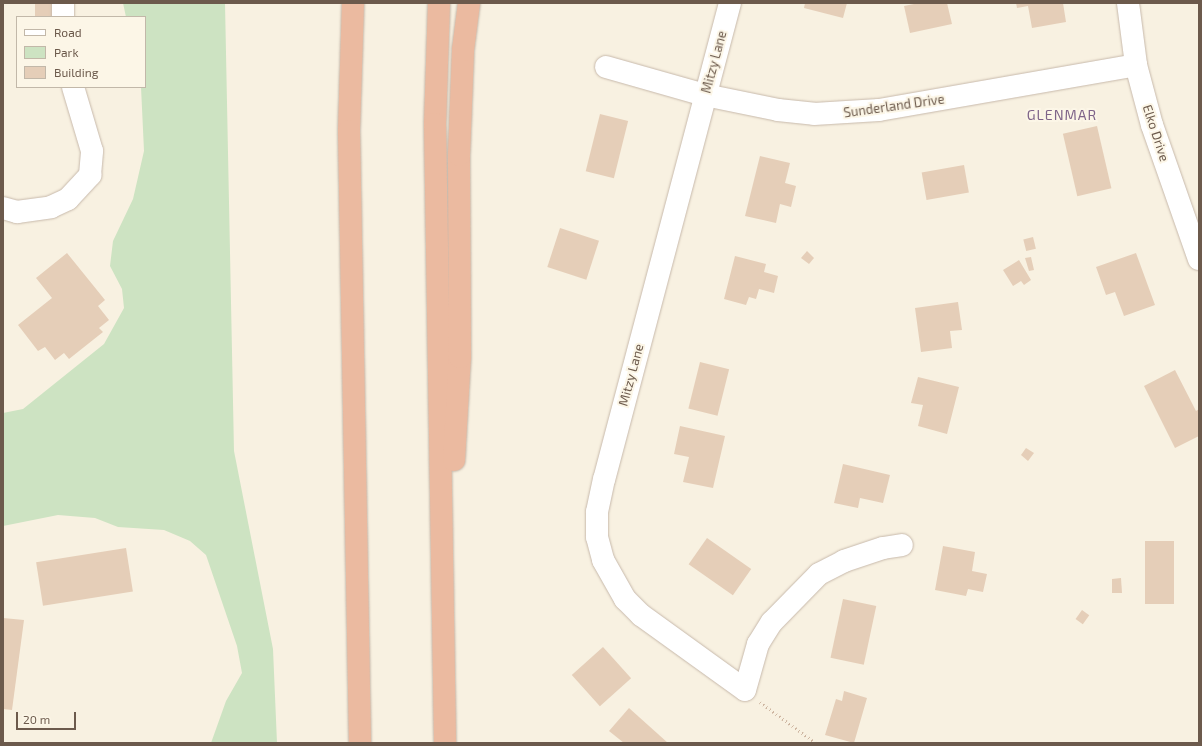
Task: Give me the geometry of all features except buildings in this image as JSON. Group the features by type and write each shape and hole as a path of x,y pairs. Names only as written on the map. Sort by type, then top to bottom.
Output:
{"highway":[{"path":"353,3 349,131 360,743"},
{"path":"439,3 435,124 445,743"},
{"path":"443,637 460,357 459,155 463,50 469,3"}],"street":[{"path":"63,3 63,16"},
{"name":"Mitzy Lane","path":"730,3 604,479 597,512 597,537 603,560 625,599 641,615 745,690"},
{"name":"Elko Drive","path":"1128,3 1136,65 1152,125 1199,259"},
{"name":"Sunderland Drive","path":"606,67 705,95 778,110 814,114 879,110 1136,65"},
{"path":"3,208 18,212 51,207 68,199 90,175 92,151 72,88"},
{"path":"745,690 758,644 769,627 820,574 844,561 883,548 902,545"}],"path":[{"path":"745,690 778,718 816,743"}],"green space":[{"path":"123,3 225,3 234,451 273,649 277,743 211,743 226,701 242,673 237,646 206,555 190,541 164,530 118,527 95,518 58,515 3,526 3,413 23,409 104,344 124,308 122,289 110,266 113,241 133,199 144,151 141,88 146,88 146,16 126,16"}],"district":[{"name":"GLENMAR","path":"1062,115"}]}
